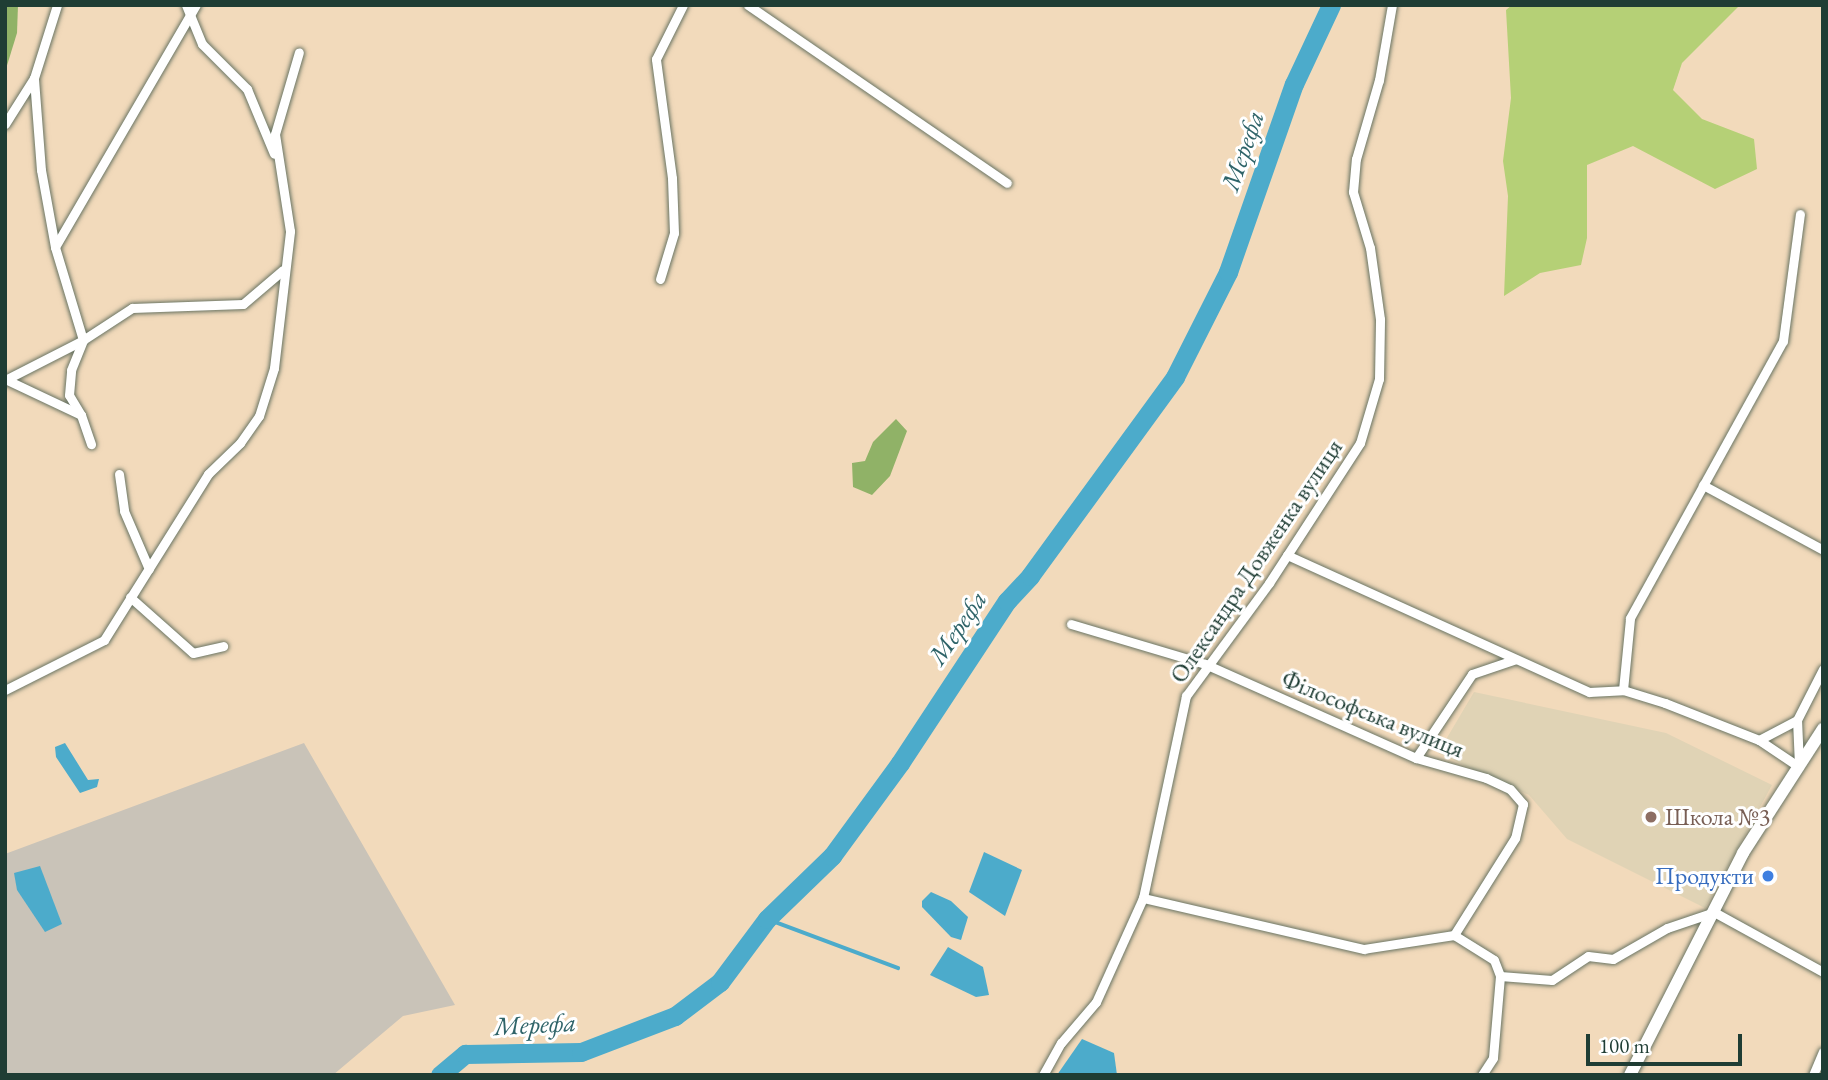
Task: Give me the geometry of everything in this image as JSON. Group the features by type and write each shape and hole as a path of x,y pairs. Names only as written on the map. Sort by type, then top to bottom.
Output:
{"street":[{"path":"5,124 34,78 57,5"},
{"path":"186,5 189,18 202,44 247,89 280,168"},
{"path":"55,247 196,5"},
{"path":"660,279 674,233 673,178 656,59 683,5"},
{"path":"748,5 1007,183"},
{"name":"Олександра Довженка вулиця","path":"1043,1075 1060,1043 1096,1002 1143,898 1186,696 1205,664 1287,555 1360,443 1379,379 1380,319 1370,248 1353,192 1356,159 1379,80 1392,5"},
{"path":"5,690 104,640 208,474 240,443 258,416 274,368 283,270 290,231 275,134 299,52"},
{"path":"34,78 41,170 55,247 83,340 71,370 69,395 81,415 91,444"},
{"path":"1623,690 1630,618 1783,341 1800,214"},
{"path":"6,380 83,340 132,308 243,304 283,270"},
{"path":"6,380 81,415"},
{"path":"119,474 124,510 149,569"},
{"path":"1703,485 1823,550"},
{"path":"1287,555 1589,692 1623,690 1759,740 1799,766"},
{"path":"130,597 194,653 223,646"},
{"name":"Філософська вулиця","path":"1071,624 1205,664 1416,758 1486,778 1510,789 1523,803 1515,838 1454,935"},
{"path":"1416,758 1472,674 1516,659"},
{"path":"1799,766 1797,720 1823,669"},
{"path":"1759,740 1797,720"},
{"path":"1630,1075 1743,853 1823,729"},
{"path":"1143,898 1364,949 1454,935 1494,960 1500,976 1493,1058 1485,1075"},
{"path":"1500,976 1552,980 1588,956 1613,959 1667,928 1713,912 1823,972"},
{"path":"1813,1075 1823,1052"}],"shaded area":[{"name":"Школа №3","path":"1474,692 1666,733 1772,785 1705,908 1567,839 1529,795 1438,753"},
{"path":"304,743 455,1005 403,1016 333,1075 5,1075 5,854"}],"green space":[{"path":"5,5 18,5 17,33 5,72"},
{"path":"1512,5 1740,5 1682,63 1673,90 1702,119 1754,139 1757,169 1715,189 1633,146 1587,165 1587,238 1581,265 1540,273 1504,296 1508,196 1503,161 1511,98 1506,10"},
{"path":"896,419 907,431 890,476 872,495 853,487 852,463 865,461 873,442"}],"water":[{"path":"65,743 88,780 99,779 97,787 80,793 56,757 55,747"},
{"path":"984,852 1022,870 1005,916 969,892"},
{"path":"40,866 62,924 45,932 17,890 14,873"},
{"path":"931,892 951,901 968,917 961,940 951,937 922,907 922,901"},
{"path":"948,947 983,967 989,995 976,997 930,975"},
{"path":"1082,1039 1114,1053 1117,1075 1057,1075"}],"waterway":[{"name":"Мерефа","path":"440,1075 465,1054 581,1052 675,1016 720,982 767,919 832,856 900,763 1007,601 1030,576 1175,377 1228,272 1294,84 1331,5"},
{"path":"767,919 898,968"}],"place":[{"name":"Школа №3","path":"1651,817"},
{"name":"Продукти","path":"1768,876"}]}
